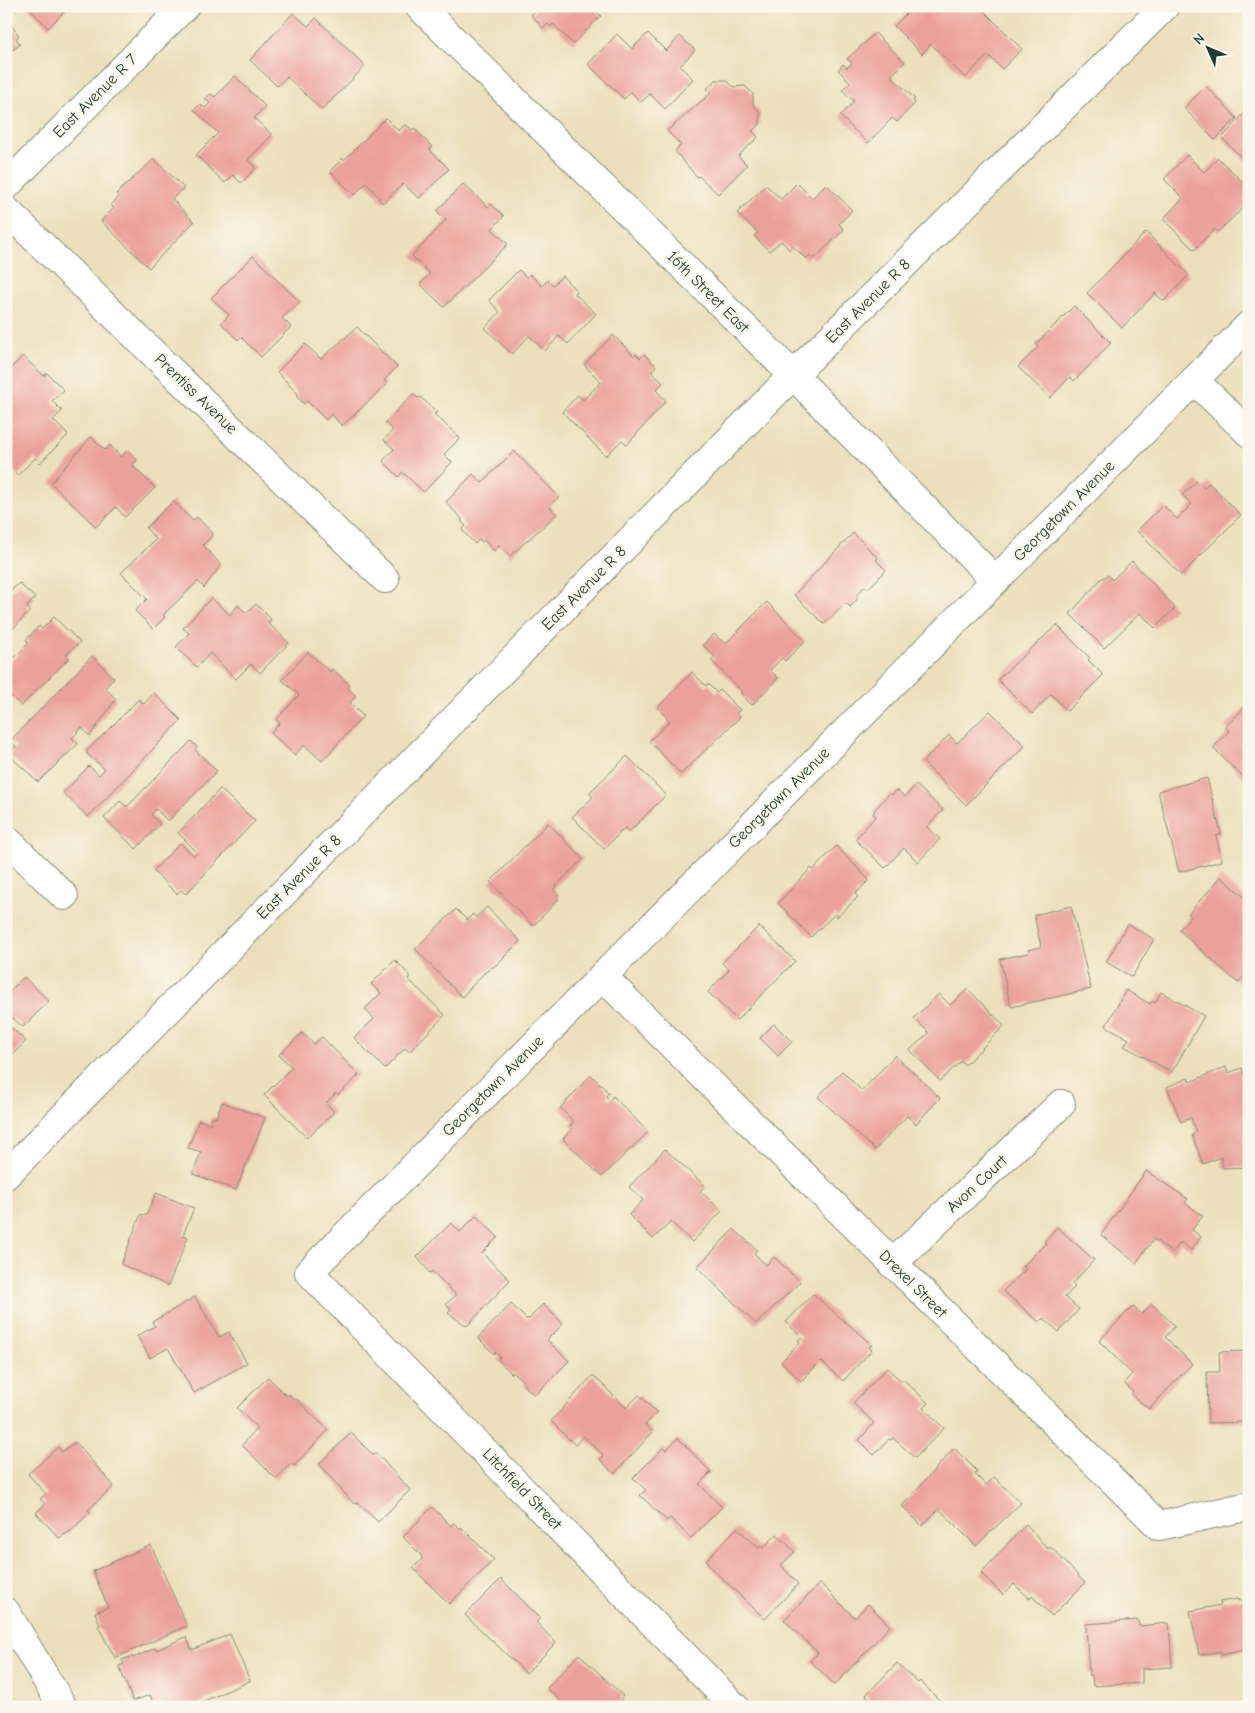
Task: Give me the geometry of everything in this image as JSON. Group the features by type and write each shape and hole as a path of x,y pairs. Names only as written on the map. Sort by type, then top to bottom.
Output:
{"street":[{"name":"East Avenue R 7","path":"6,186 185,6"},
{"name":"16th Street East","path":"419,6 793,375 995,580"},
{"name":"East Avenue R 8","path":"6,1175 793,375 1165,6"},
{"name":"Prentiss Avenue","path":"6,210 385,579"},
{"name":"Georgetown Avenue","path":"309,1272 1249,325"},
{"path":"1194,380 1249,433"},
{"path":"6,839 64,896"},
{"name":"Drexel Street","path":"602,976 1159,1526 1249,1506"},
{"name":"Avon Court","path":"892,1264 1061,1104"},
{"name":"Litchfield Street","path":"309,1272 735,1707"},
{"path":"6,1612 63,1707"}],"building":[{"path":"27,6 75,6 71,10 69,7 48,28"},
{"path":"535,6 592,6 601,16 573,44 553,24 551,27 548,24 543,28 531,15 537,8"},
{"path":"914,6 979,6 1022,49 1002,69 988,55 965,78 931,44 922,54 894,26"},
{"path":"293,13 308,26 316,18 365,66 322,110 287,77 277,86 250,60"},
{"path":"6,18 19,36 16,38 20,45 6,54"},
{"path":"648,33 666,51 680,36 695,50 680,66 693,79 665,109 650,94 641,102 631,92 624,99 588,64 617,34 632,49"},
{"path":"875,33 905,62 891,76 915,99 913,100 915,103 897,122 892,118 868,143 840,116 854,101 842,90 850,82 838,70 843,64 847,68 852,63 847,59"},
{"path":"235,76 265,106 254,118 272,135 248,160 256,168 241,183 233,175 225,183 196,155 218,133 194,110 200,104 205,108 210,103 205,99 211,94 215,97"},
{"path":"716,80 726,80 734,87 745,86 753,94 753,105 760,112 760,124 752,131 758,137 738,156 747,165 718,194 699,176 697,177 675,151 681,145 667,131 711,93 707,89"},
{"path":"1206,86 1237,118 1215,140 1184,108"},
{"path":"1249,108 1249,165 1222,138"},
{"path":"386,118 399,131 405,124 412,130 414,128 432,147 430,150 449,169 419,198 403,184 383,203 366,183 354,195 330,171 343,158 344,160"},
{"path":"1187,155 1204,172 1218,158 1249,188 1249,202 1218,232 1215,229 1194,250 1163,219 1183,198 1164,179"},
{"path":"154,159 184,188 172,199 194,222 149,268 101,221 114,208 111,205 119,197 116,194"},
{"path":"797,183 812,198 826,184 852,210 839,224 844,230 814,259 810,255 806,259 793,246 790,250 781,241 769,251 754,236 758,233 737,213 766,185 781,199"},
{"path":"463,184 488,207 491,204 504,216 492,229 508,244 444,307 420,284 430,274 412,256 446,220 437,211"},
{"path":"1146,232 1189,275 1164,301 1155,293 1122,328 1087,293"},
{"path":"253,256 300,302 282,318 291,327 261,357 241,337 238,340 221,323 229,315 211,298"},
{"path":"519,270 527,278 530,274 542,286 548,280 553,285 562,276 577,291 575,294 596,314 568,344 559,336 545,351 529,336 512,354 485,328 500,312 489,300"},
{"path":"1074,306 1111,343 1074,381 1070,377 1050,398 1018,367 1038,347 1036,344"},
{"path":"357,327 397,367 384,380 387,384 342,426 331,414 326,420 307,401 304,404 296,396 298,394 277,372 305,344 321,359"},
{"path":"613,335 634,356 636,354 640,358 644,354 656,366 651,372 663,383 656,390 666,401 627,445 622,440 606,456 562,412 578,395 583,400 601,382 584,365"},
{"path":"23,356 44,376 47,373 64,390 52,401 62,411 53,420 68,435 40,463 35,458 18,475 6,463 6,373"},
{"path":"413,394 418,398 420,397 437,412 434,414 460,438 444,454 452,462 424,492 402,472 399,477 383,461 394,449 384,440 393,430 385,423"},
{"path":"91,437 105,450 110,445 121,457 128,450 137,460 132,465 155,488 125,517 116,507 96,527 51,483"},
{"path":"514,451 559,497 549,506 557,514 510,556 500,545 494,551 484,540 482,542 479,539 475,544 462,530 466,526 461,521 462,519 446,502 473,474 482,483"},
{"path":"1197,481 1204,488 1209,483 1241,515 1181,575 1137,531 1163,505 1177,519 1192,504 1182,495"},
{"path":"173,501 193,521 197,517 211,532 212,536 203,545 221,565 204,588 198,581 163,615 165,617 153,629 135,611 147,599 121,573 156,539 146,528"},
{"path":"853,533 878,558 876,560 886,570 868,589 865,586 856,596 858,598 850,607 846,603 824,624 794,595"},
{"path":"1132,561 1175,608 1155,628 1140,613 1104,648 1070,614 1101,579 1108,575 1112,580"},
{"path":"19,583 35,598 27,607 30,611 6,636 6,587 11,591"},
{"path":"211,598 230,615 238,605 246,613 256,604 271,619 268,623 289,643 260,673 251,664 236,679 210,653 197,667 176,647 189,633 183,628"},
{"path":"767,602 805,641 785,661 782,658 770,670 778,678 752,705 711,660 715,657 703,645 714,634 725,644"},
{"path":"54,617 80,642 66,655 69,658 21,706 8,693 6,695 6,666 29,643 26,640 39,626 42,629"},
{"path":"1057,625 1090,658 1088,660 1103,675 1067,711 1051,694 1032,714 999,681 999,678"},
{"path":"308,652 330,672 332,669 350,685 348,688 356,696 350,703 363,716 322,761 304,745 295,755 271,733 280,723 276,720 299,695 282,680"},
{"path":"92,656 114,678 105,688 116,699 90,736 82,728 72,738 78,744 38,782 8,754 16,746 10,741"},
{"path":"692,672 706,686 708,684 717,693 720,690 740,710 736,713 740,717 681,774 649,741 670,721 657,708"},
{"path":"154,693 181,720 88,817 63,793 89,766 99,775 105,769 87,754 87,751 139,699 144,704"},
{"path":"1247,705 1249,776 1246,780 1213,748 1229,731 1225,727"},
{"path":"990,711 1025,746 966,805 923,762 949,735 957,743"},
{"path":"191,741 197,747 195,750 217,771 168,821 156,809 151,815 160,824 136,849 104,818 120,801 127,807"},
{"path":"627,756 666,795 629,832 625,828 604,849 572,817 593,797 589,793"},
{"path":"1207,778 1221,834 1216,836 1222,861 1179,872 1158,791"},
{"path":"916,785 943,810 927,827 940,839 918,862 904,848 885,868 855,839 876,816 873,814 876,808 890,793 892,795 897,790 905,797"},
{"path":"220,789 255,821 186,894 181,890 177,894 153,871 180,843 194,856 197,852 178,833"},
{"path":"548,823 583,859 553,889 559,895 557,897 559,899 533,926 490,882"},
{"path":"836,846 869,880 855,894 858,897 837,917 835,914 811,937 778,903 811,868 813,870"},
{"path":"1221,877 1249,901 1249,971 1238,983 1179,930 1191,916 1188,914"},
{"path":"1071,906 1091,989 1011,1007 1000,959 1029,953 1028,950 1041,947 1034,915"},
{"path":"487,907 520,941 496,965 484,973 462,997 415,949 456,909 467,920 473,914 476,917"},
{"path":"1128,924 1154,939 1132,977 1106,962"},
{"path":"759,926 795,961 737,1020 708,992 729,970 722,963"},
{"path":"395,960 410,976 408,979 445,1015 409,1052 405,1048 385,1069 354,1038 374,1019 365,1009 381,993 371,984"},
{"path":"24,977 49,1001 23,1027 13,1018 7,1024 26,1041 6,1061 6,995"},
{"path":"968,989 1004,1026 965,1065 961,1061 940,1081 910,1050 929,1033 914,1018 939,994 950,1005"},
{"path":"1126,990 1150,1004 1152,1001 1155,1003 1161,992 1204,1016 1172,1072 1124,1046 1129,1039 1106,1026"},
{"path":"774,1024 792,1042 778,1056 760,1038"},
{"path":"302,1033 314,1044 322,1037 359,1075 338,1095 336,1093 326,1103 334,1112 307,1138 264,1095 292,1067 279,1055"},
{"path":"895,1055 940,1098 916,1124 907,1116 875,1150 818,1097 842,1071 862,1091"},
{"path":"1226,1067 1228,1073 1242,1068 1249,1087 1249,1167 1223,1168 1221,1157 1203,1164 1192,1135 1196,1132 1191,1118 1181,1122 1167,1087 1188,1078 1190,1082"},
{"path":"591,1075 609,1093 606,1096 610,1100 613,1096 648,1132 602,1177 563,1139 573,1128 570,1125 574,1122 560,1108"},
{"path":"222,1102 265,1118 236,1190 193,1174 201,1152 188,1148 199,1120 210,1124 212,1117 216,1118"},
{"path":"665,1149 705,1186 700,1191 722,1211 692,1242 671,1222 653,1239 629,1215 643,1200 629,1187"},
{"path":"1146,1171 1188,1199 1185,1203 1203,1216 1192,1230 1201,1237 1191,1250 1181,1242 1172,1253 1154,1239 1136,1263 1101,1235"},
{"path":"156,1193 194,1208 183,1235 188,1237 168,1286 121,1264 141,1214 146,1216"},
{"path":"476,1216 498,1237 482,1253 510,1280 467,1326 448,1313 451,1310 446,1304 456,1295 432,1271 430,1273 417,1257 451,1223 460,1232"},
{"path":"1057,1227 1094,1260 1072,1284 1075,1287 1065,1297 1079,1309 1059,1332 1043,1318 1039,1322 1003,1291 1026,1269 1023,1266 1046,1243 1044,1242"},
{"path":"734,1229 757,1250 754,1253 766,1265 774,1257 800,1282 756,1324 697,1267"},
{"path":"813,1294 872,1345 869,1347 872,1350 843,1381 821,1361 801,1381 781,1362 800,1342 798,1340 802,1337 786,1322"},
{"path":"195,1297 219,1337 229,1332 247,1363 194,1393 168,1348 150,1358 137,1336 155,1326 152,1322"},
{"path":"511,1304 526,1319 529,1319 543,1304 563,1324 547,1340 569,1361 535,1395 523,1385 525,1383 513,1372 512,1374 498,1360 500,1357 495,1352 494,1354 478,1338"},
{"path":"1152,1304 1175,1326 1165,1337 1192,1364 1149,1409 1131,1394 1133,1392 1124,1383 1132,1374 1099,1341 1133,1306 1142,1314"},
{"path":"1249,1351 1249,1422 1208,1423 1207,1372 1220,1372 1219,1352"},
{"path":"887,1368 901,1381 903,1379 928,1403 923,1408 944,1428 915,1458 893,1438 889,1439 874,1455 859,1440 874,1423 853,1403"},
{"path":"593,1375 626,1408 639,1395 657,1413 645,1425 653,1432 614,1474 600,1459 604,1456 583,1436 575,1445 551,1421"},
{"path":"268,1377 287,1396 289,1394 294,1400 295,1398 328,1430 294,1466 291,1463 276,1479 242,1445 257,1428 237,1408"},
{"path":"351,1433 373,1455 376,1453 410,1490 378,1522 357,1502 354,1504 319,1464"},
{"path":"678,1438 711,1472 699,1484 722,1507 691,1538 670,1518 667,1521 640,1495 646,1490 633,1478 663,1448 666,1450"},
{"path":"75,1442 114,1486 88,1510 90,1512 71,1531 59,1538 36,1513 45,1504 40,1499 46,1494 28,1474 58,1447 62,1452"},
{"path":"954,1448 977,1471 975,1474 986,1485 994,1477 1021,1503 976,1546 939,1509 922,1526 902,1506"},
{"path":"432,1507 451,1526 454,1523 460,1529 461,1527 494,1560 449,1604 413,1568 422,1559 421,1555 403,1537"},
{"path":"1026,1524 1047,1548 1052,1548 1085,1583 1052,1616 1032,1596 1029,1598 1014,1584 1003,1595 981,1573"},
{"path":"737,1528 759,1548 761,1546 763,1548 777,1534 795,1552 781,1565 798,1584 765,1619 707,1564 706,1560"},
{"path":"151,1545 187,1626 115,1658 98,1626 100,1625 95,1612 108,1607 93,1571"},
{"path":"501,1579 540,1618 536,1622 556,1643 526,1673 465,1615"},
{"path":"820,1583 855,1618 868,1604 890,1626 835,1685 810,1661 818,1653 784,1620"},
{"path":"1238,1599 1238,1601 1249,1599 1249,1649 1221,1655 1221,1651 1199,1655 1190,1611 1221,1605 1220,1602"},
{"path":"1138,1620 1139,1626 1169,1623 1172,1667 1142,1669 1142,1683 1093,1686 1092,1675 1089,1675 1086,1624"},
{"path":"230,1634 250,1681 197,1704 199,1707 165,1707 162,1701 154,1705 150,1695 133,1701 119,1666 124,1664 122,1660 132,1656 133,1658 155,1648 156,1650 186,1637 192,1650"},
{"path":"579,1654 623,1696 620,1699 628,1707 567,1707 547,1688"},
{"path":"897,1663 918,1683 920,1681 946,1707 878,1707 866,1695"}]}
